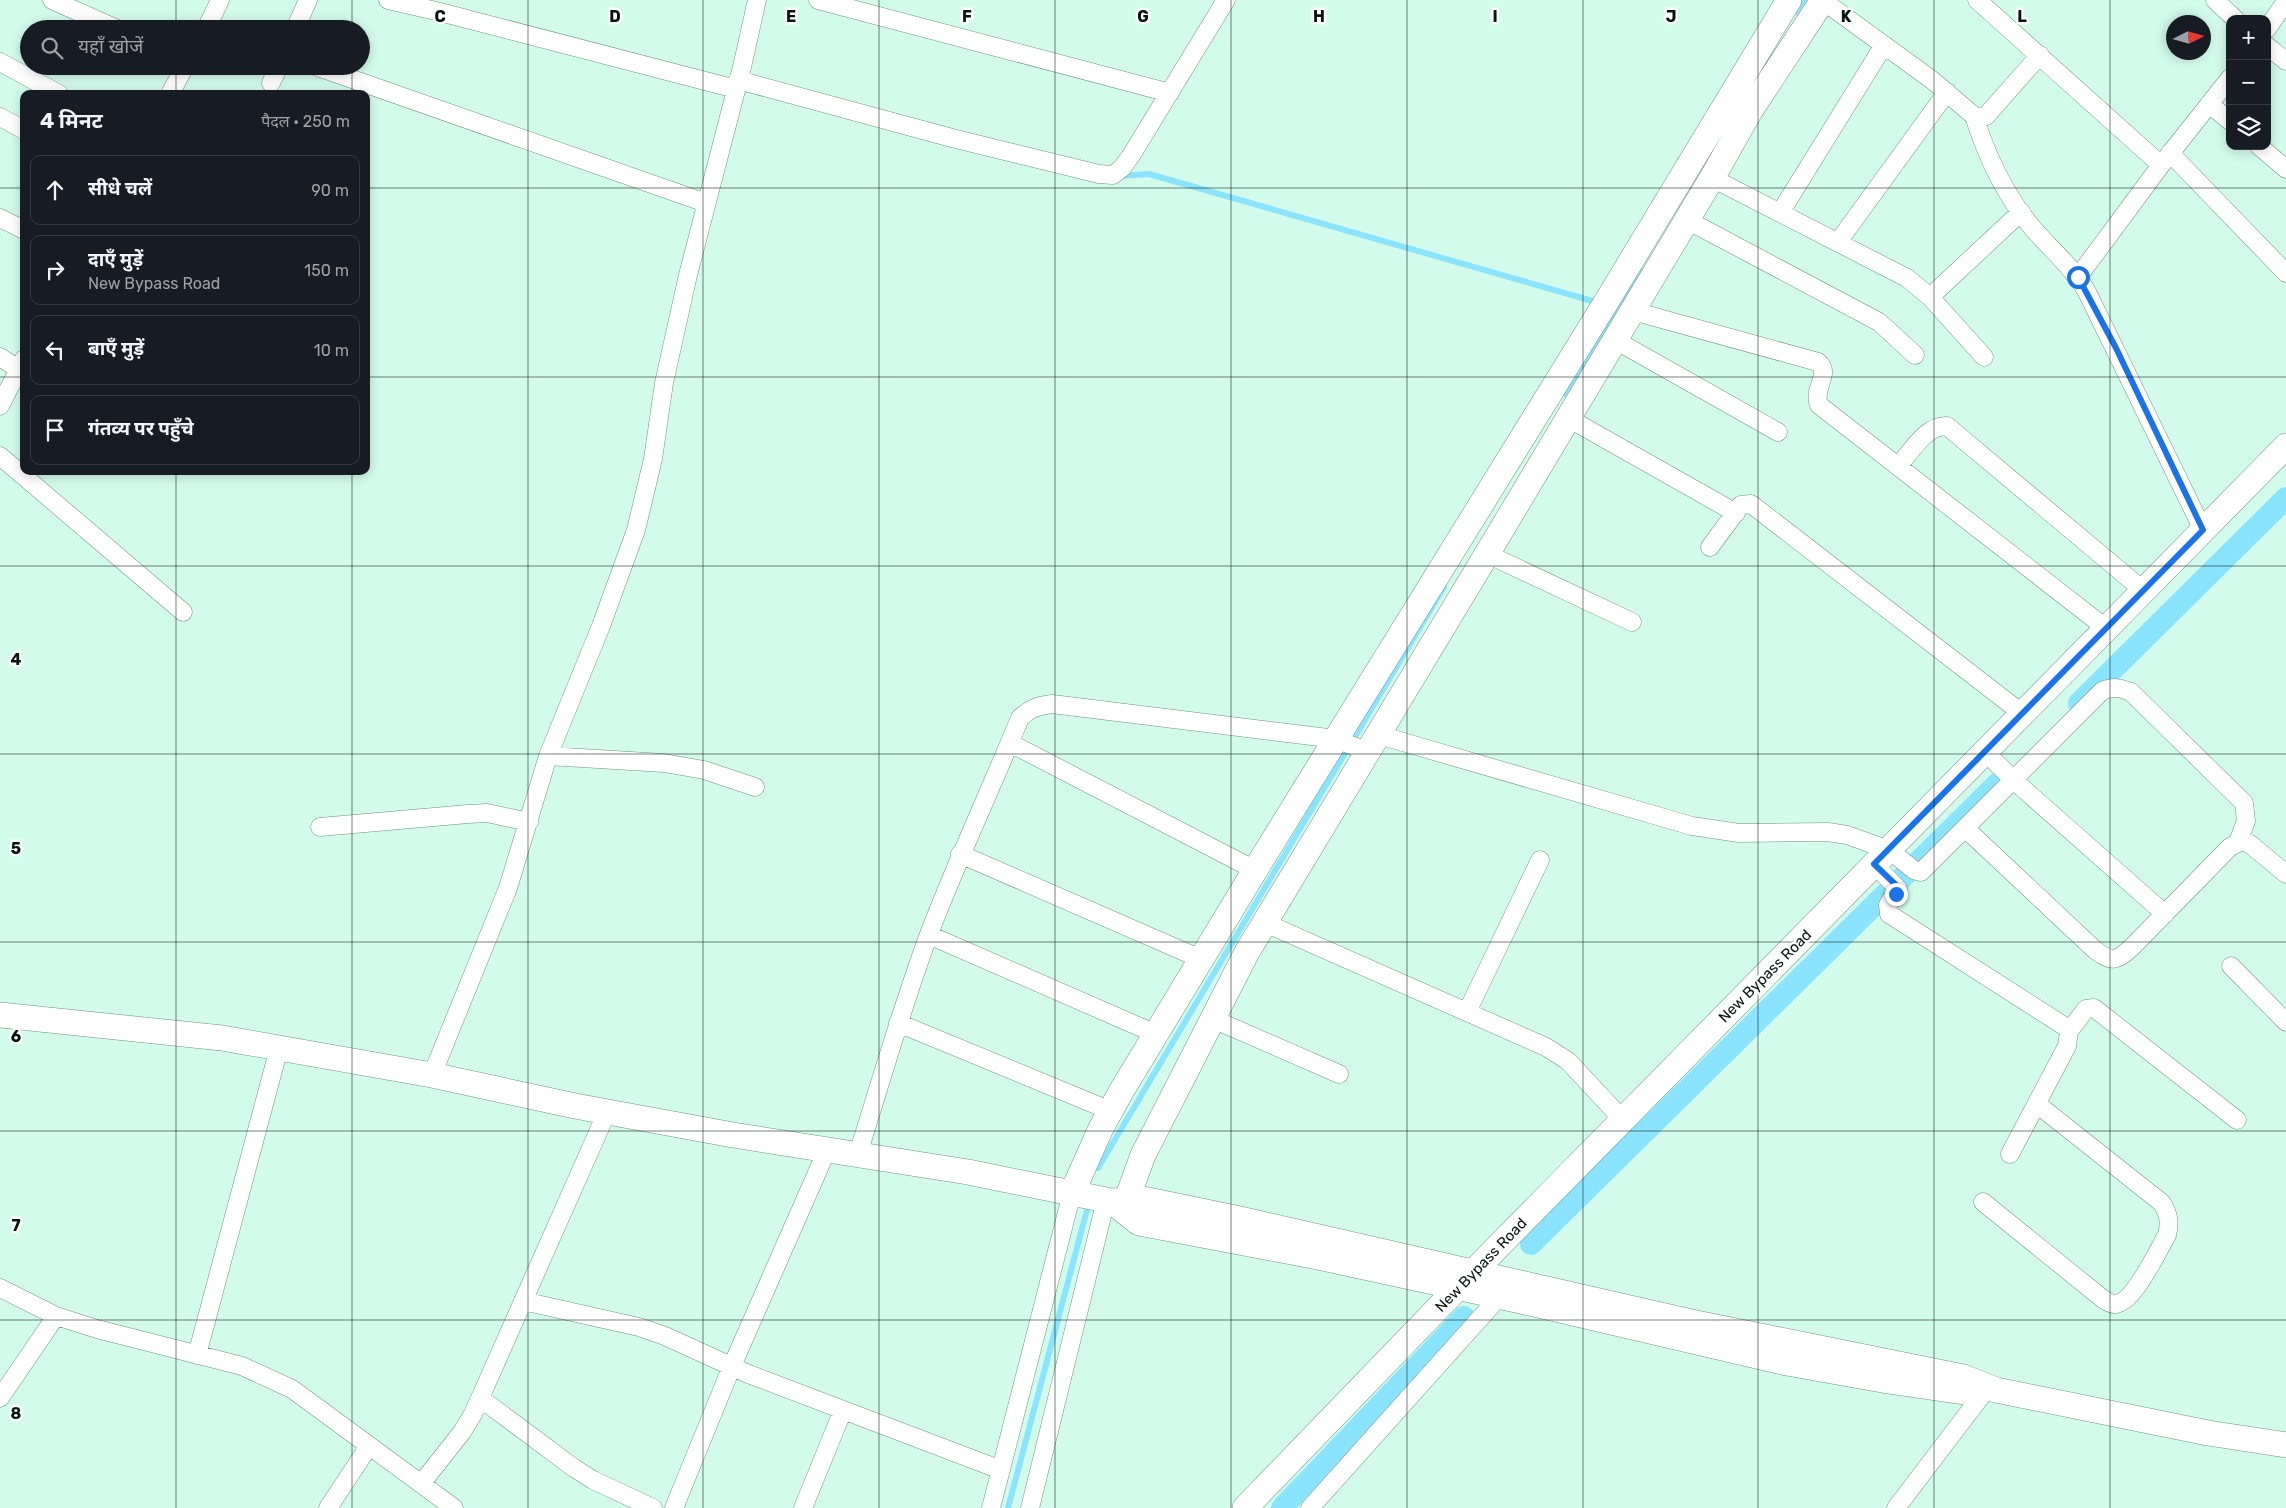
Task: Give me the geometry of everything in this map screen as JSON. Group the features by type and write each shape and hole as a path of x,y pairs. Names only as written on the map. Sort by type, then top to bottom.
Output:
{"street":[{"path":"52,0 97,20"},
{"path":"210,20 220,0"},
{"path":"299,20 308,0"},
{"path":"388,0 441,6 737,85 1108,176 1113,175 1122,168 1226,0"},
{"path":"432,1075 508,888 548,756 601,626 636,530 653,459 664,383 688,275 737,85 756,0"},
{"path":"818,0 1170,93"},
{"path":"1030,1508 1114,1200 1143,1155 1265,923 1356,743 1605,304 1789,0"},
{"path":"991,1508 1072,1192 1101,1128 1255,870 1356,743 1487,554 1712,178 1750,111 1822,0 1947,92 1974,116 1981,118 1986,116 2040,55"},
{"path":"1977,0 2040,55 2166,159 2286,273"},
{"path":"2215,0 2231,15"},
{"path":"2271,23 2286,0"},
{"path":"1780,213 1884,45"},
{"path":"2271,49 2286,61"},
{"path":"0,62 20,73"},
{"path":"24,75 52,90"},
{"path":"172,90 180,75"},
{"path":"271,83 275,75"},
{"path":"341,75 706,202"},
{"path":"2078,277 2166,159 2226,83"},
{"path":"1838,242 1947,92"},
{"path":"2210,104 2226,118"},
{"path":"1974,116 2008,193 2031,226 2078,277 2116,348 2203,530"},
{"path":"0,117 20,128"},
{"path":"2264,150 2286,169"},
{"path":"1712,178 1908,278 1930,297 1984,357"},
{"path":"1930,297 2021,212"},
{"path":"0,218 20,228"},
{"path":"1687,220 1868,315 1879,322 1915,355"},
{"path":"1633,310 1823,365 1824,370 1817,396 1819,405 2107,629"},
{"path":"1615,340 1778,432"},
{"path":"0,357 20,364"},
{"path":"0,406 20,366"},
{"path":"1568,418 1736,513"},
{"path":"1898,466 1931,430 1938,426 1947,426 2144,591"},
{"name":"New Bypass Road","path":"1245,1508 1623,1120 2002,768 2023,714 2286,446"},
{"path":"0,456 20,473"},
{"path":"22,475 183,612"},
{"path":"1710,547 1741,505 1751,504 2023,714"},
{"path":"1487,554 1632,622"},
{"path":"858,1154 898,1023 960,854 1020,718 1028,710 1052,704 1356,743 1692,826 1739,833 1828,832 1861,839 1895,868 1921,872 1966,829 2002,768 2102,690 2119,687 2131,692 2244,803 2246,821 2238,842 2230,847 2123,956 2114,960 2105,958 1966,829"},
{"path":"1010,744 1255,870"},
{"path":"548,756 664,763 704,770 755,787"},
{"path":"2002,768 2165,914"},
{"path":"320,827 478,813 487,813 529,822"},
{"path":"2238,842 2250,844 2286,874"},
{"path":"960,854 1201,959"},
{"path":"1467,1012 1540,860"},
{"path":"1895,868 1897,891 1887,908 1889,914 2069,1031"},
{"path":"1265,923 1546,1046 1568,1061 1623,1120"},
{"path":"929,935 1156,1034"},
{"path":"2231,966 2286,1022"},
{"path":"2010,1154 2068,1046 2069,1031 2086,1009 2094,1008 2237,1120"},
{"path":"0,1014 171,1031 279,1048 432,1075 607,1112 733,1135 968,1172 1114,1200 1143,1199 1240,1218 1466,1280 1963,1376 1990,1390 2208,1433 2286,1445"},
{"path":"1213,1019 1339,1074"},
{"path":"898,1023 1111,1110"},
{"path":"197,1355 279,1048"},
{"path":"1983,1202 2103,1299 2113,1304 2121,1302 2132,1295 2167,1235 2170,1224 2168,1213 2162,1203 2037,1104"},
{"path":"422,1484 462,1432 480,1398 607,1112"},
{"path":"674,1508 732,1366 827,1150"},
{"path":"1466,1280 1500,1296 1787,1363 1959,1393 1990,1390"},
{"path":"0,1288 56,1316 98,1329 242,1366 292,1389 454,1508"},
{"path":"1310,1508 1500,1296"},
{"path":"523,1300 639,1327 665,1336 732,1366 1001,1470"},
{"path":"0,1398 56,1316"},
{"path":"1896,1508 1990,1390"},
{"path":"480,1398 574,1468 593,1480 653,1508"},
{"path":"802,1508 843,1410"},
{"path":"328,1508 370,1446"}],"waterway":[{"path":"1796,12 1804,0"},
{"path":"1120,176 1149,174 1596,302"},
{"path":"1564,394 1619,309 1640,270"},
{"path":"2079,703 2286,498"},
{"path":"1098,1168 1444,587"},
{"path":"1531,1244 1997,784"},
{"path":"1008,1508 1087,1210"},
{"path":"1282,1508 1464,1317"}],"route":[{"path":"1896,894 1897,886 1874,864 2203,530 2116,348 2078,277"}]}
